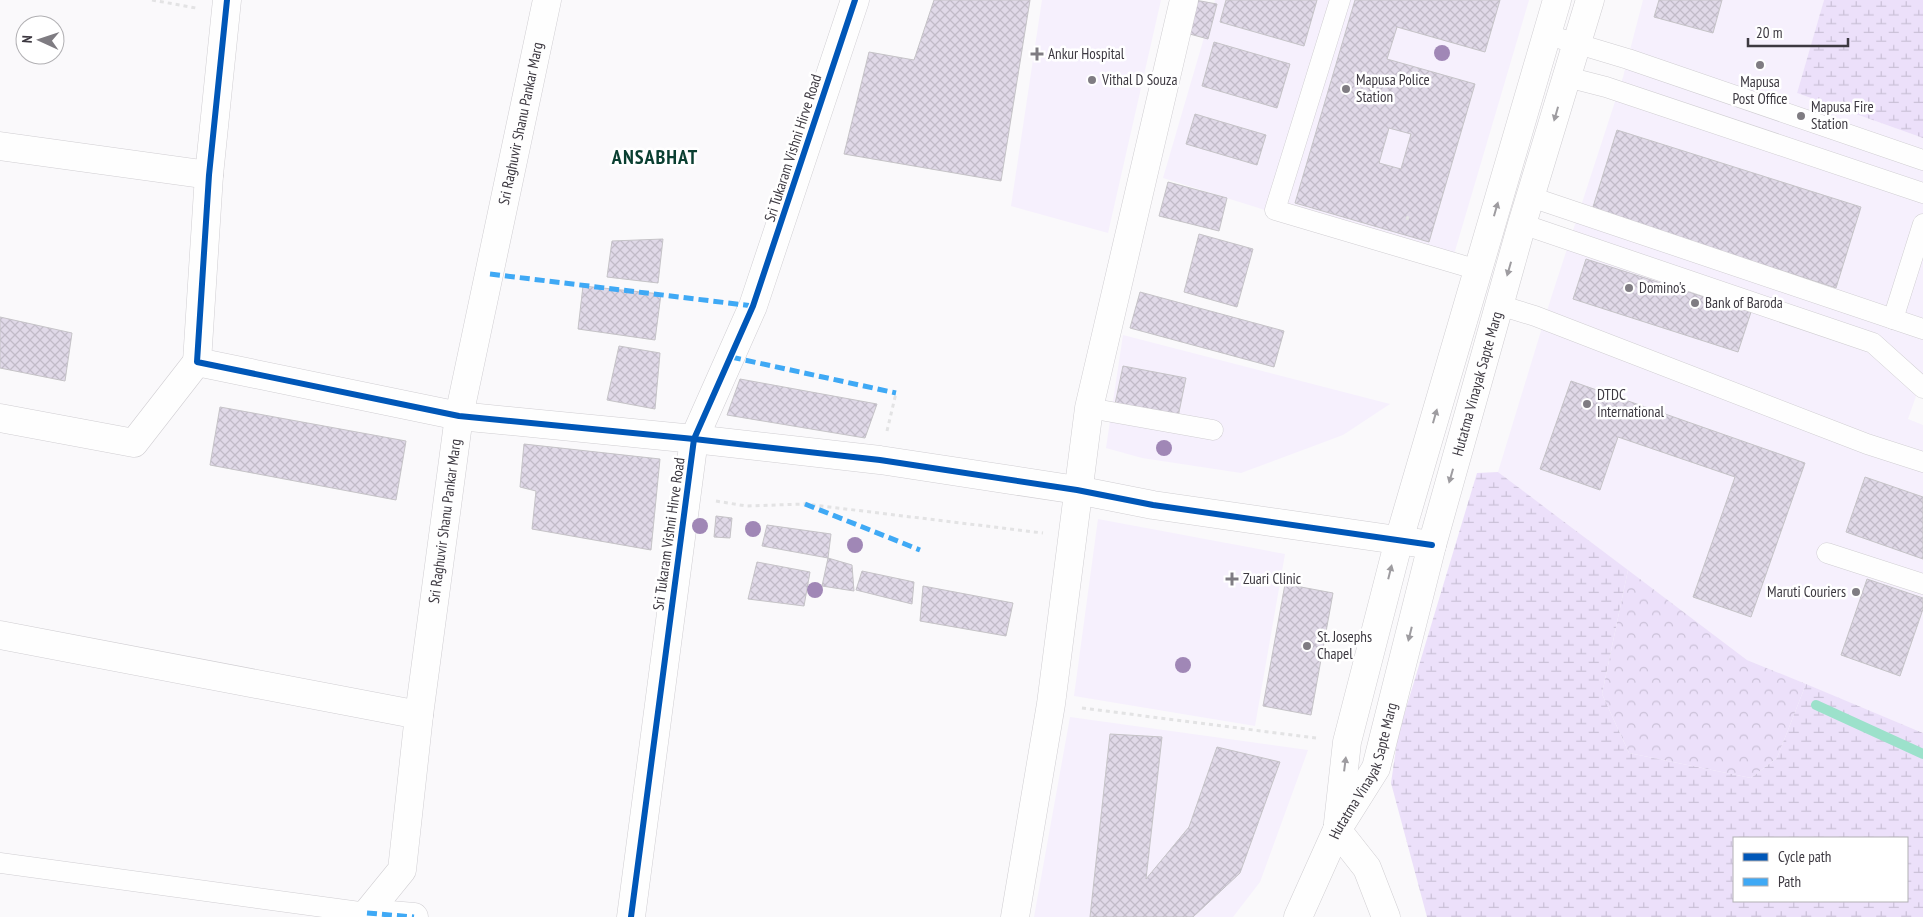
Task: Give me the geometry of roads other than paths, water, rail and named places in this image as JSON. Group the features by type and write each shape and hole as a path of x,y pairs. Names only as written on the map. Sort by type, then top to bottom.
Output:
{"street":[{"name":"Sri Raghuvir Shanu Pankar Marg","path":"366,915 402,870 419,715 459,416 548,0"},
{"name":"Sri Tukaram Vishni Hirve Road","path":"631,917 694,439 753,306 855,0"},
{"path":"1015,917 1051,704 1089,408 1184,0"},
{"name":"Hutatma Vinayak Sapte Marg","path":"1337,830 1347,742 1399,540 1557,0"},
{"name":"Hutatma Vinayak Sapte Marg","path":"1337,830 1376,768 1432,545 1522,224 1590,0"},
{"path":"0,418 134,443 198,362 210,175 225,7"},
{"path":"0,146 210,175"},
{"path":"198,362 459,416 694,439 880,460 1077,490 1153,504 1432,545"},
{"path":"0,635 419,715"},
{"path":"1298,917 1337,830 1366,868 1386,917"},
{"path":"366,915 414,917"}],"lane":[{"path":"1340,0 1275,210 1478,270"},
{"path":"1548,35 1628,59 1923,160"},
{"path":"1567,77 1615,90 1923,193"},
{"path":"1531,197 1923,330"},
{"path":"1522,224 1873,343 1923,388"},
{"path":"1893,319 1923,224"},
{"path":"1499,305 1535,316 1867,444 1923,462"},
{"path":"1089,408 1213,430"},
{"path":"1827,553 1923,584"},
{"path":"0,863 366,915"}],"waterway":[{"path":"1816,705 1923,754"}],"place":[{"name":"Ankur Hospital","path":"1037,54"},
{"name":"Mapusa Post Office","path":"1760,65"},
{"name":"Vithal D Souza","path":"1092,80"},
{"name":"Mapusa Police Station","path":"1346,89"},
{"name":"Mapusa Fire Station","path":"1801,116"},
{"name":"Domino's","path":"1629,288"},
{"name":"Bank of Baroda","path":"1695,303"},
{"name":"DTDC International","path":"1587,404"},
{"name":"Zuari Clinic","path":"1232,579"},
{"name":"Maruti Couriers","path":"1856,592"},
{"name":"St. Josephs Chapel","path":"1307,646"}],"district":[{"name":"ANSABHAT","path":"655,157"}]}
